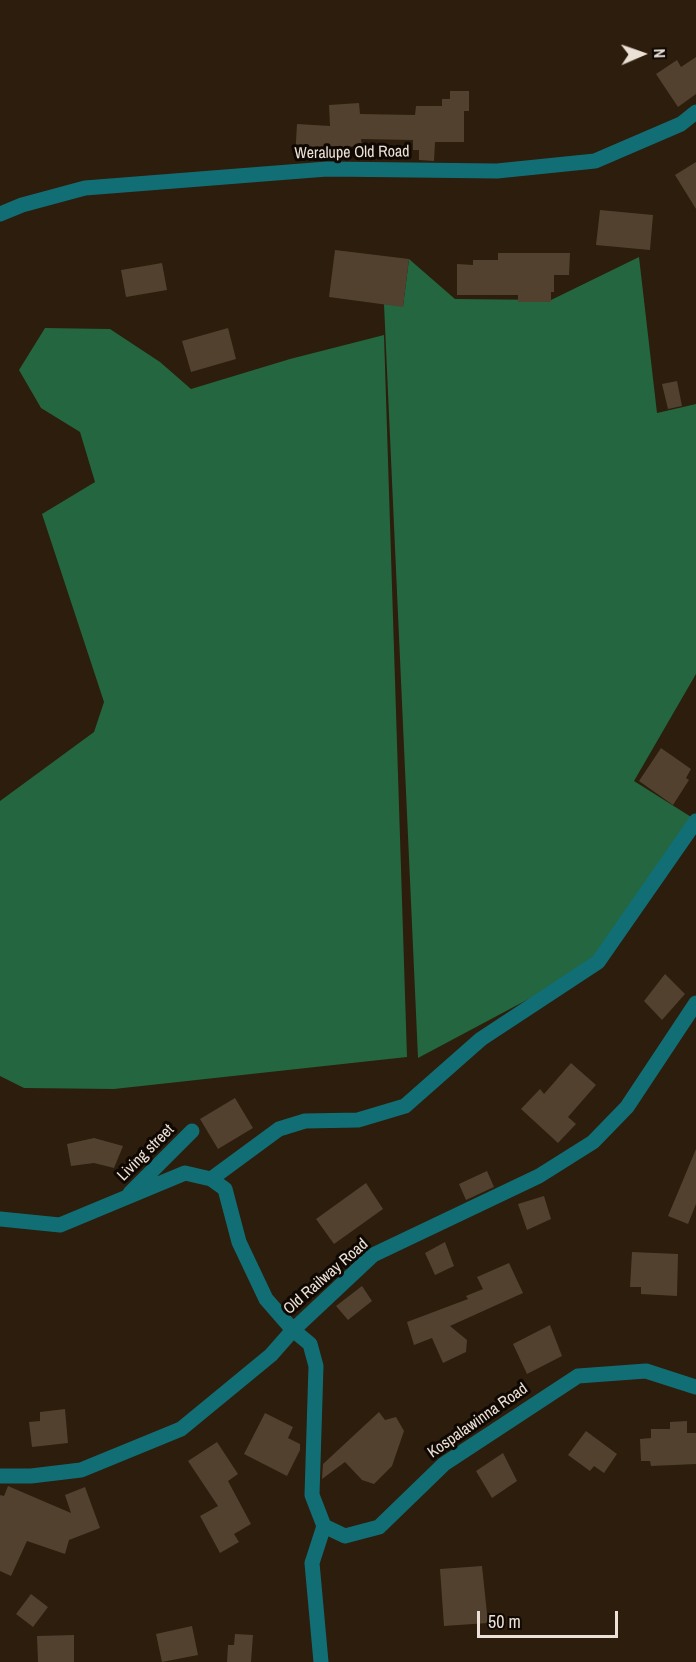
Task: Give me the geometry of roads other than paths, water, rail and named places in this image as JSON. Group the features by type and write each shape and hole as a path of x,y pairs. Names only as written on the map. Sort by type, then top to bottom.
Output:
{"street":[{"name":"Weralupe Old Road","path":"0,213 85,188 327,169 497,171 595,160 681,124 696,112"},
{"path":"211,1179 279,1129 305,1121 358,1120 405,1106 481,1039 598,962 696,821"},
{"name":"Old Railway Road","path":"0,1476 31,1476 81,1470 181,1428 271,1355 293,1330 374,1255 539,1176 593,1142 627,1107 696,1003"},
{"name":"Living street","path":"124,1199 192,1131"},
{"path":"0,1220 60,1225 185,1173 211,1179 225,1189 240,1242 267,1299 293,1330 310,1344 316,1366 312,1495 324,1526 312,1563 321,1662"},
{"name":"Kospalawinna Road","path":"324,1526 345,1536 379,1527 444,1464 578,1376 646,1371 696,1387"}]}
